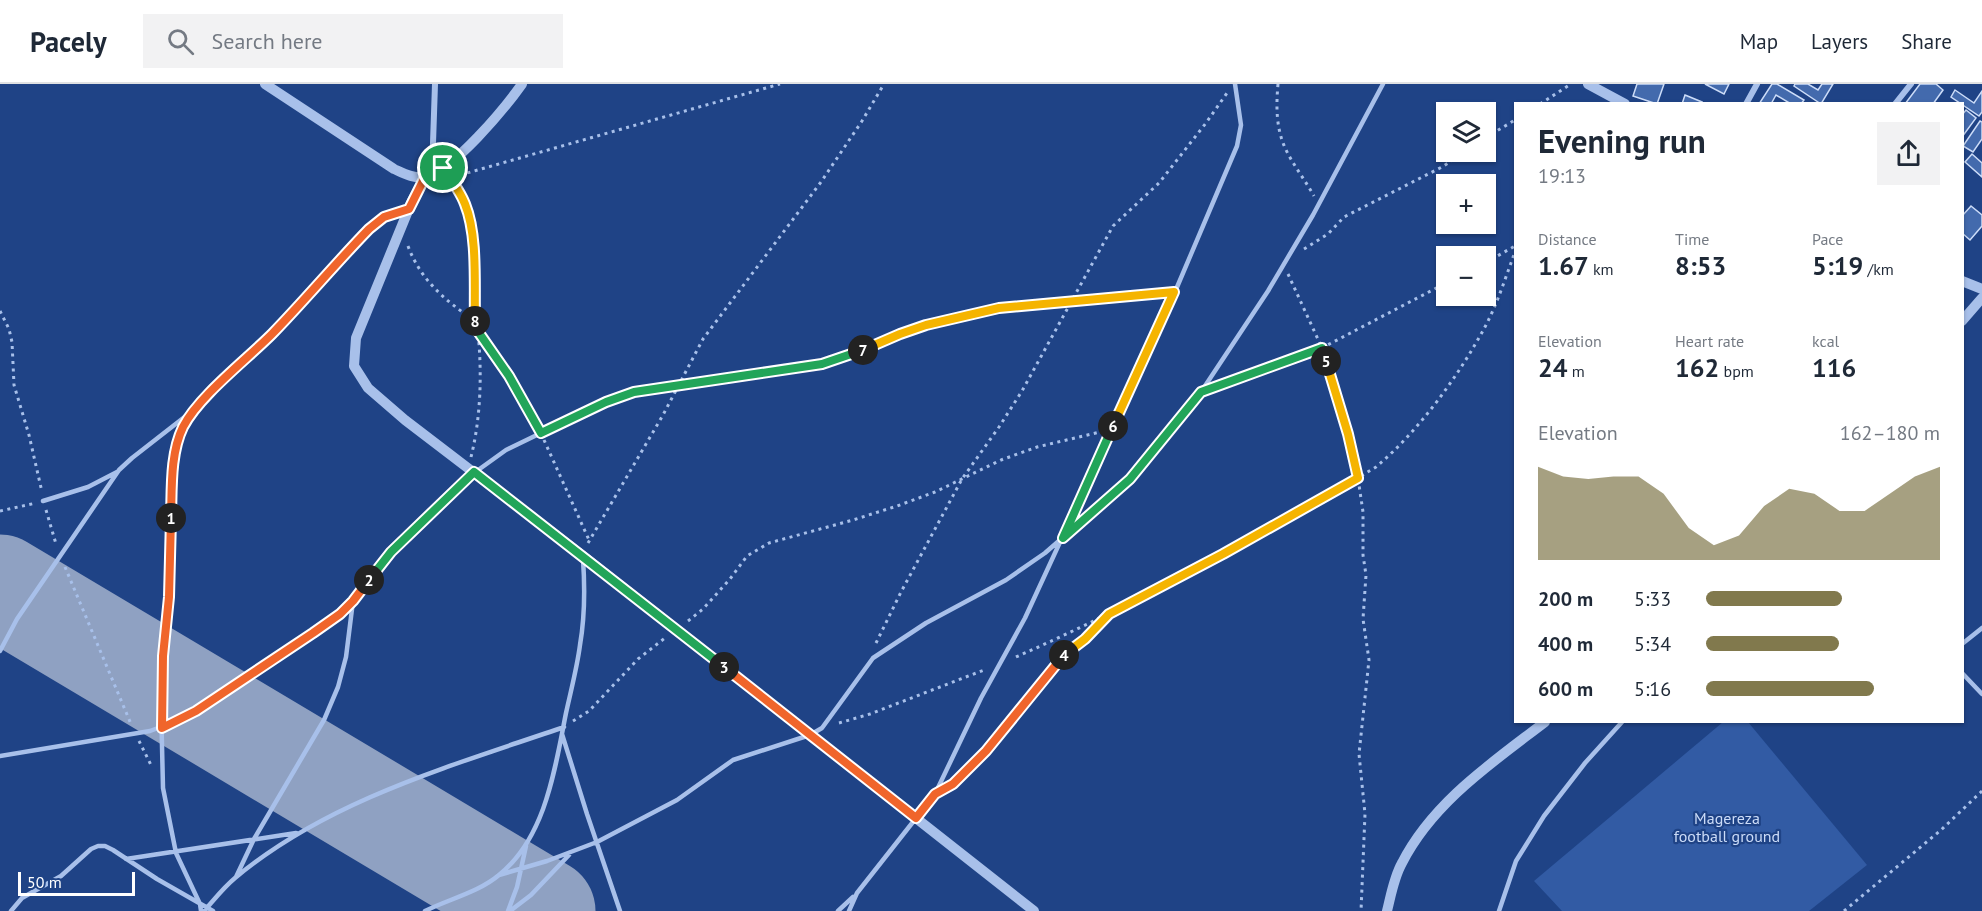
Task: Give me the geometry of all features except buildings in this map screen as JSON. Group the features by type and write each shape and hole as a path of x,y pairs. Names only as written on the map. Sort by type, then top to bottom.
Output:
{"street":[{"path":"265,84 394,169 411,176 429,175 443,168 509,103 522,84"},
{"path":"435,84 429,175 409,209 356,338 354,366 368,388 405,420 583,556 1034,911"},
{"path":"1588,84 1608,89 1623,102"},
{"path":"1747,102 1756,84"},
{"path":"1897,102 1911,84"},
{"path":"1964,282 1982,289"},
{"path":"1964,319 1982,298"},
{"path":"1387,911 1401,863 1445,803 1480,772 1544,723"}],"lane":[{"path":"425,911 479,887 499,875 571,853 597,842 677,800 733,760 810,735 822,728 873,658 897,641 1006,580 1063,538 1130,479 1201,392 1290,254 1383,84"},
{"path":"838,911 857,893 935,794 981,698 1025,618 1174,292 1237,146 1241,125 1233,85"},
{"path":"43,501 88,487 119,470 196,409 273,332 369,229 384,217 409,209"},
{"path":"196,409 184,425 178,439 174,459 169,597 163,656 163,788 176,853 200,904 204,910 213,911"},
{"path":"0,756 162,728 196,711 280,657 340,614 391,552 471,470 541,433"},
{"path":"0,651 23,611 119,470"},
{"path":"509,911 518,886 527,843 551,784 564,727 580,647 584,605 583,556"},
{"path":"235,878 254,839 324,720 338,687 346,657 353,601"},
{"path":"1964,642 1982,628"},
{"path":"1964,675 1982,694"},
{"path":"1499,911 1516,861 1539,825 1585,763 1621,723"},
{"path":"204,910 235,878 299,833 374,795 564,727"},
{"path":"562,734 620,911"},
{"path":"126,859 299,833"},
{"path":"499,875 527,843"},
{"path":"11,911 22,898 62,876 91,849 98,846 105,846 200,904"},
{"path":"509,911 531,895 571,853"},
{"path":"849,911 857,893"}],"path":[{"path":"450,178 780,84"},
{"path":"583,556 589,540 663,415 703,339 820,182 862,121 884,84"},
{"path":"1278,84 1276,105 1281,140 1318,206"},
{"path":"1543,102 1571,84"},
{"path":"867,665 901,592 962,479 1016,400 1113,226 1159,183 1233,85"},
{"path":"1496,131 1514,121"},
{"path":"1290,254 1321,239 1344,217 1450,162"},
{"path":"443,168 465,204 475,273 475,321 480,350 478,416 471,470"},
{"path":"401,228 417,268 427,282 475,321"},
{"path":"1496,257 1514,247"},
{"path":"822,728 870,714 1002,663 1109,614 1223,554 1358,478 1390,455 1443,393 1486,325 1514,255"},
{"path":"1284,264 1322,348 1358,478 1363,512 1366,575 1363,619 1369,660 1359,754 1365,814 1361,911"},
{"path":"1201,392 1322,348 1436,288"},
{"path":"541,433 606,402 634,392 822,364 844,358 926,325 999,308 1174,292"},
{"path":"477,330 509,376 541,433 589,540"},
{"path":"564,727 589,711 638,659 702,609 730,579 747,556 755,550 769,543 897,506 1001,460 1037,447 1111,429"},
{"path":"0,511 43,501"},
{"path":"935,794 953,784 970,769 1061,658 1085,639 1109,614"},
{"path":"1844,911 1941,830 1982,791"}],"green space":[{"name":"Magereza football ground","path":"1722,723 1749,723 1867,865 1809,911 1562,911 1534,881"}],"runway":[{"path":"0,587 543,911"}],"route":[{"path":"443,168 465,204 470,227 475,273 477,330 509,376 541,433 606,402 634,392 655,387 717,381 822,364 844,358 926,325 999,308 1174,292 1063,538 1130,479 1201,392 1322,348 1348,434 1358,478 1223,554 1109,614 1085,639 1061,658 970,769 953,784 935,794 916,818 474,472 391,552 340,614 280,657 196,711 162,728 161,703 169,597 172,486 174,459 178,439 184,425 211,393 273,332 369,229 384,217 409,209 425,177 443,168"}]}
